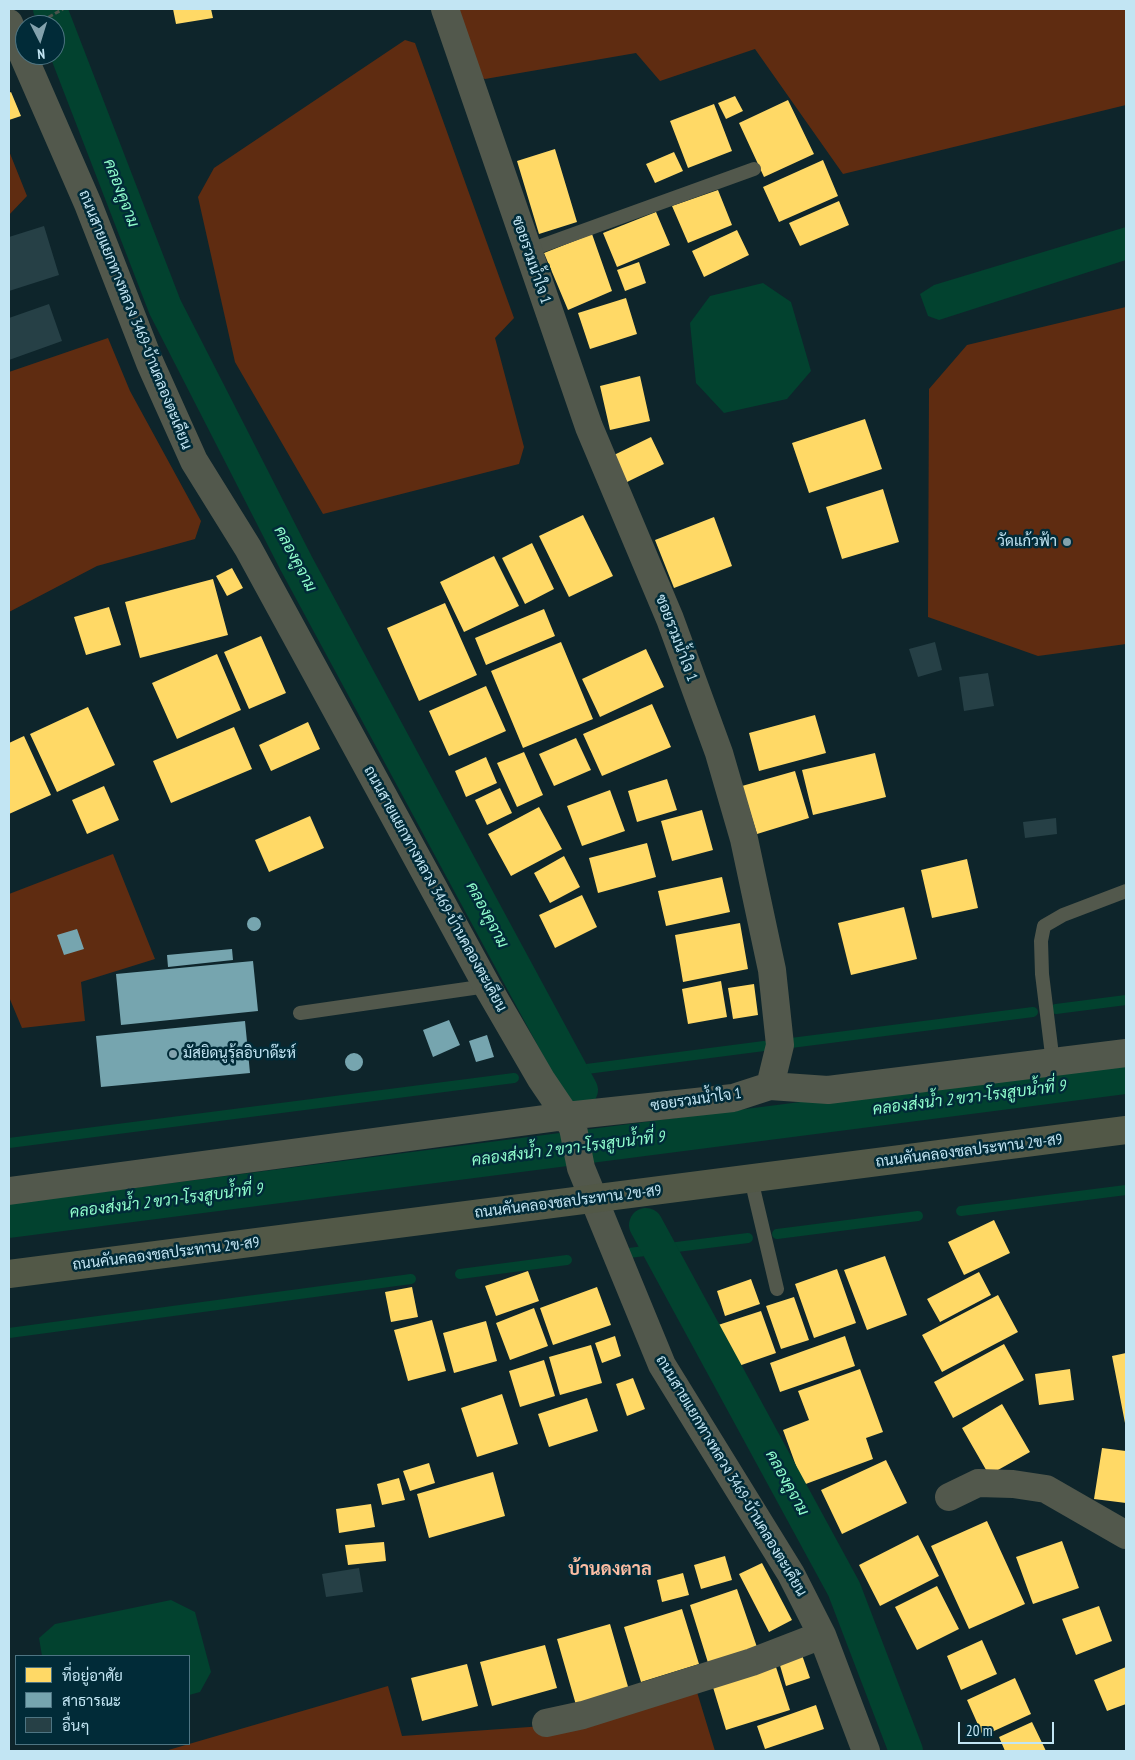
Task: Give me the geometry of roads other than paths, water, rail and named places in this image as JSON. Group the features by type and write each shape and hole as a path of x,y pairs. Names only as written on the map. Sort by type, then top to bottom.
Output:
{"street":[{"name":"ซอยรวมน้ำใจ 1","path":"9,1191 569,1122 733,1098 770,1086 780,1045 772,970 744,839 719,753 687,664 589,427 445,9"},
{"name":"ถนนสายแยกทางหลวง 3469-บ้านคลองตะเคียน","path":"9,23 88,204 150,363 194,461 248,548 487,986 541,1079 569,1122 581,1168 662,1366 791,1574 822,1635 866,1751"},
{"path":"770,1086 828,1090 1126,1053"},
{"name":"ถนนคันคลองชลประทาน 2ข-ส9","path":"9,1274 1126,1130"},
{"path":"949,1497 978,1483 1013,1484 1046,1490 1126,1535"},
{"path":"546,1723 583,1715 752,1662 822,1635"}],"lane":[{"path":"528,251 754,169"},
{"path":"1052,1063 1042,974 1041,941 1044,926 1063,915 1126,891"},
{"path":"300,1013 487,986"},
{"path":"751,1179 777,1290"}],"waterway":[{"name":"คลองคูจาม","path":"50,9 165,307 296,563 581,1090"},
{"path":"1056,1009 1126,1000"},
{"path":"791,1043 1033,1012"},
{"path":"548,1074 764,1046"},
{"name":"คลองส่งน้ำ 2 ขวา-โรงสูบน้ำที่ 9","path":"9,1221 1126,1077"},
{"path":"9,1143 514,1078"},
{"path":"961,1211 1126,1190"},
{"path":"777,1234 918,1216"},
{"name":"คลองคูจาม","path":"646,1225 844,1589 906,1751"},
{"path":"629,1253 748,1238"},
{"path":"460,1274 567,1260"},
{"path":"9,1333 411,1279"}],"place":[{"name":"วัดแก้วฟ้า","path":"1067,542"},
{"name":"มัสยิดนูรุ้ลอิบาด๊ะห์","path":"173,1054"}],"district":[{"name":"บ้านดงตาล","path":"610,1570"}]}
